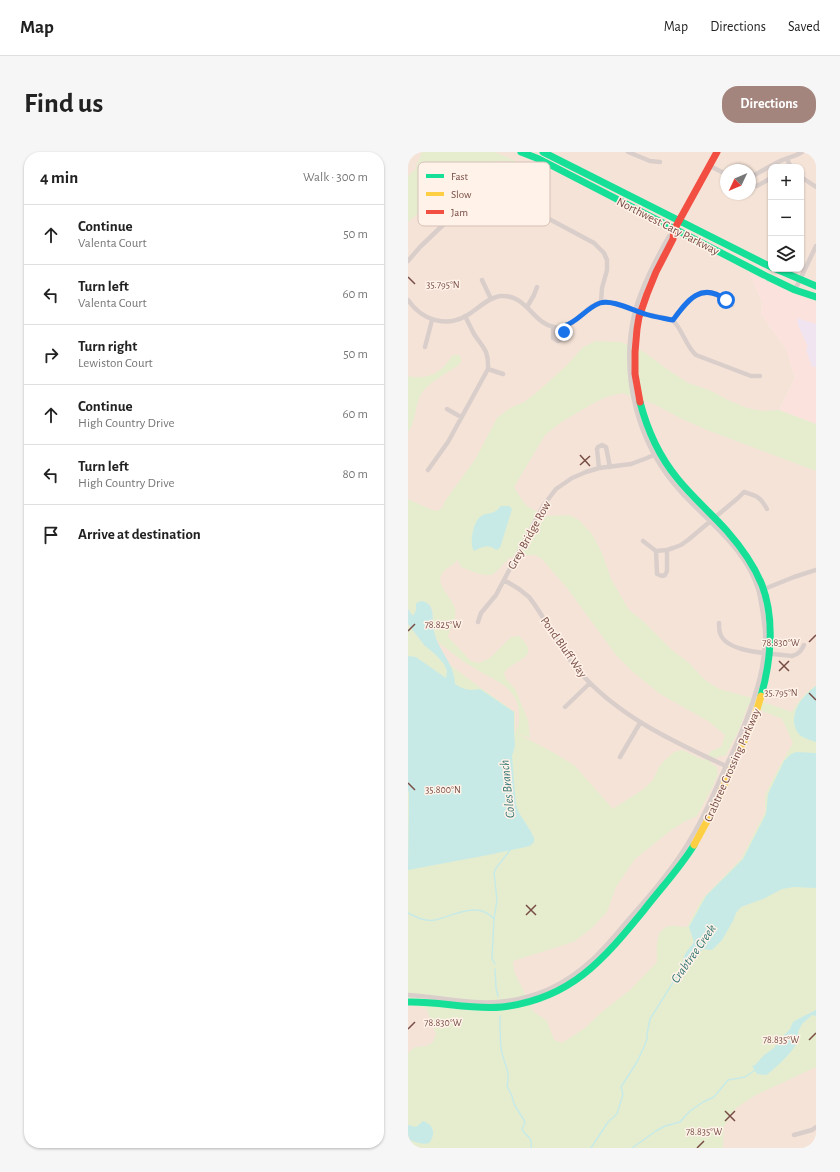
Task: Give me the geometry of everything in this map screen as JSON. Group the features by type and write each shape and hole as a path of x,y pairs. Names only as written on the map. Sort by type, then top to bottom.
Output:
{"street":[{"name":"Northwest Cary Parkway","path":"521,152 545,162"},
{"name":"Northwest Cary Parkway","path":"543,152 768,265"},
{"path":"537,162 543,152"},
{"path":"628,152 650,161 660,162"},
{"name":"Crabtree Crossing Parkway","path":"408,995 476,1002 504,1001 524,998 555,986 576,974 589,964 654,891 673,866 700,822 750,729 759,705 764,685 769,622 766,602 761,591 756,572 747,555 734,538 712,520 657,453 644,419 636,372 635,354 638,312 673,239 678,220 717,152"},
{"path":"756,174 780,161 802,152"},
{"path":"787,159 790,164"},
{"name":"Northwest Cary Parkway","path":"550,165 674,232 795,290 816,297"},
{"path":"710,166 720,171"},
{"path":"804,179 816,187"},
{"path":"756,186 768,180"},
{"path":"550,220 594,243 604,253 607,260 607,270 602,288 602,302"},
{"path":"408,260 442,226"},
{"path":"795,290 816,246"},
{"path":"783,272 816,286"},
{"path":"482,280 491,299"},
{"path":"528,307 537,287"},
{"path":"673,320 686,302 701,294 710,293 719,295 732,305"},
{"path":"408,300 415,309 425,317 432,320 450,321 465,316 491,299 499,296 513,298 520,300 544,322 553,326 564,326 573,323 591,308 602,302 620,305 638,312 673,320 690,350 696,355 751,376 760,376"},
{"path":"428,470 448,442 488,369 486,350 465,316"},
{"path":"425,347 432,320"},
{"path":"553,326 553,338 558,341 564,336 564,326"},
{"path":"488,369 503,374"},
{"path":"447,409 461,417"},
{"path":"599,468 597,449 602,445 608,450 610,467"},
{"name":"Grey Bridge Row","path":"478,622 481,613 492,600 504,580 539,514 552,494 561,485 586,472 599,468 636,462 657,453"},
{"path":"643,541 656,551 667,550 680,545 688,540 744,492 759,498 764,502 767,509"},
{"path":"656,551 656,570 657,574 662,576 665,575 667,571 667,550"},
{"path":"761,591 794,577 816,570"},
{"name":"Pond Bluff Way","path":"504,580 524,592 532,601 565,654 590,683 640,723 729,768"},
{"path":"719,623 721,635 731,644 746,651 792,656 800,652 804,645"},
{"path":"566,707 590,683"},
{"path":"620,757 640,723"},
{"name":"Crabtree Crossing Parkway","path":"408,1002 424,1002 480,1008 501,1008 527,1003 558,992 578,979 598,963 612,949 675,873 701,832 729,768"},
{"path":"794,1135 815,1129"}],"shaded area":[{"path":"408,152 816,152 816,302 799,297 750,274 762,302 761,314 786,349 795,378 779,410 816,424 816,1148 408,1148"},
{"path":"750,274 794,295 816,302 816,424 779,410 795,378 786,349 761,314 762,302"},
{"path":"797,318 816,324 816,367 812,367 806,349 808,347 798,325"}],"green space":[{"path":"422,152 495,152 516,161 514,162 418,162"},
{"path":"418,162 418,214 408,222 408,176 415,170"},
{"path":"595,341 621,342 644,352 688,383 709,390 747,408 763,411 779,410 816,424 816,471 707,430 654,404 622,393 606,397 592,404 560,423 545,435 514,487 527,506 545,516 569,515 579,520 592,534 602,553 611,579 629,610 643,621 673,651 689,663 705,680 719,689 749,697 792,712 802,697 816,685 816,1067 754,1096 736,1108 724,1126 723,1148 408,1148 408,1053 415,1047 426,1046 433,1042 436,1034 426,1008 409,1005 408,1003 408,624 424,645 515,712 515,733 519,720 519,712 514,696 504,685 472,667 439,643 433,628 432,609 428,603 417,603 413,616 408,609 408,499 432,510 438,511 443,507 445,501 476,458 497,418 510,408 524,402 536,393 567,365 582,348","holes":["534,555 541,558 567,588 616,655 633,672 660,694 708,721 725,735 721,747 711,751 704,760 682,750 674,752 663,762 653,780 645,788 613,809 574,765 518,734 530,738 528,720 515,689 506,679 504,673 508,668 524,658 528,649 526,644 519,636 511,637 490,658 479,663 471,661 448,637 454,620 455,609 441,584 440,579 445,570 455,563 457,559 461,567 484,575 492,575 509,558","748,705 782,719 793,743 765,795 765,812 741,859 702,899 687,927 670,926 661,931 657,946 657,962 630,990 604,1010 585,1028 562,1043 554,1040 547,1021 533,1011 514,971 513,961 575,941 592,928 607,912 616,887 635,859 670,831 697,816 718,774 717,767 710,763 717,757 726,755 739,730"]},
{"path":"453,355 459,355 461,362 441,376 421,394 412,425 408,432 408,376 429,376 439,371"}],"water":[{"path":"501,506 509,506 512,509 500,548 496,550 485,546 474,551 472,539 475,524 480,517 495,512"},
{"path":"422,601 427,603 432,609 433,627 437,642 451,667 455,684 467,690 480,689 514,712 515,746 512,756 516,805 534,838 534,842 530,846 408,870 408,656 416,657 446,678 447,671 444,664 424,645 408,624 408,609 413,616 416,610 416,604"},
{"path":"816,686 816,742 800,735 796,730 794,717 800,702 807,693"},
{"path":"796,752 816,753 816,888 794,887 782,889 765,898 741,907 736,913 722,940 712,950 703,949 689,964 683,964 685,955 694,942 689,927 706,896 743,859 766,814 768,794 784,761 791,754"},
{"path":"816,1010 816,1016 812,1015 802,1024 798,1032 799,1037 797,1043 783,1061 766,1075 757,1074 752,1066 774,1048 790,1029 793,1022"},
{"path":"423,1121 427,1122 433,1130 433,1137 429,1143 426,1144 415,1142 408,1139 408,1125 416,1127"}],"waterway":[{"name":"Coles Branch","path":"495,964 492,958 494,919 497,900 494,873 496,868 511,849"},
{"path":"408,913 421,919 435,920 473,910 488,913 494,919"},
{"name":"Crabtree Creek","path":"591,1148 608,1122 617,1114 623,1094 621,1087 637,1062 644,1047 647,1039 650,1019 684,965"},
{"name":"Coles Branch","path":"495,969 498,996"},
{"name":"Coles Branch","path":"500,1016 501,1048 508,1075 507,1086 514,1104 525,1122 522,1129 531,1141 531,1148"},
{"path":"632,1148 665,1126 680,1122 690,1111 703,1102 714,1097 728,1080 745,1077 755,1070"}],"traffic: fast":[{"path":"521,152 545,162"},
{"path":"543,152 768,265"},
{"path":"550,165 768,277 795,290 816,297"},
{"path":"783,272 816,286"},
{"path":"640,402 654,442 665,461 689,492 721,524 737,543 747,556 762,585 769,612 770,640 767,669 761,696"},
{"path":"408,1002 490,1008 526,1003 548,996 584,974 599,961 629,928 677,870 694,845"}],"traffic: slow":[{"path":"694,845 712,812 754,719 761,696"}],"traffic: jam":[{"path":"640,402 635,374 635,352 639,317 656,272 673,239 674,230 717,152"}],"route":[{"path":"564,332 564,326 570,325 591,308 602,302 620,305 645,314 673,320 686,302 696,295 706,293 715,294 726,300"}]}
